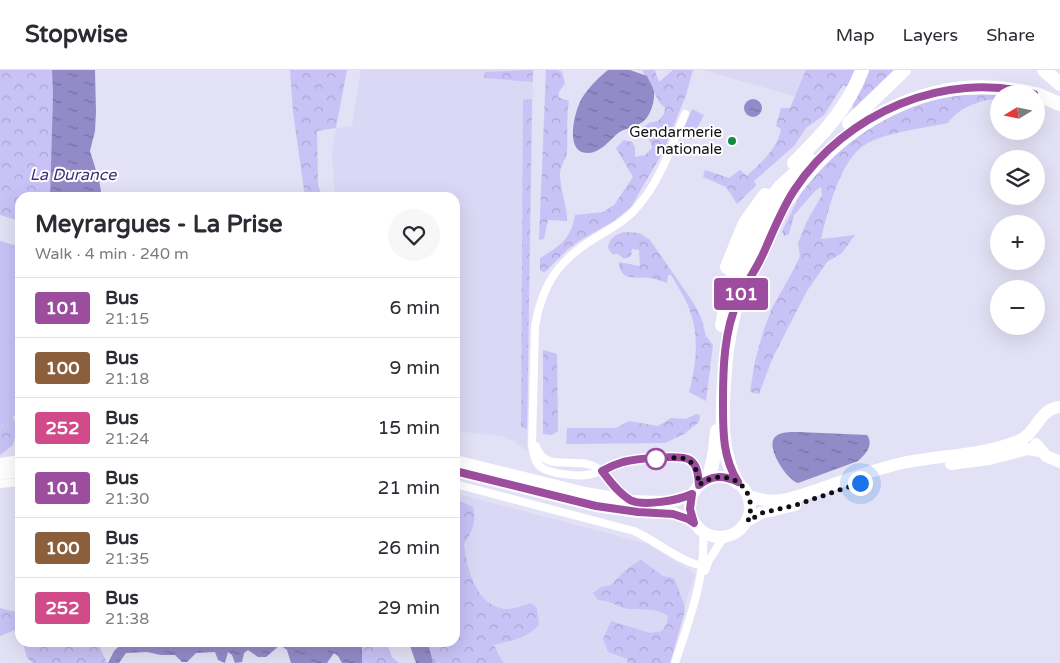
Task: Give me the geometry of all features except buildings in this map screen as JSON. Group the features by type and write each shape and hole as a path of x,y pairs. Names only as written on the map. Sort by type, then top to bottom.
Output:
{"highway":[{"path":"700,486 715,451 722,292 731,255 745,223 755,208 776,182 833,122 852,94 862,70"},
{"path":"722,324 774,204 811,158 904,70"},
{"path":"1044,70 1060,84"},
{"path":"738,482 730,470 726,459 723,393 732,302 762,255 794,190 820,158 862,121 889,105 927,89 974,83 1001,85"},
{"path":"1045,98 1060,104"}],"main road":[{"path":"749,496 764,501 792,498 900,464 1008,444 1025,438 1043,414 1060,407"},
{"path":"1035,426 1034,435 1040,451 1052,460 1060,462"},
{"path":"460,472 596,506 638,512 673,514 688,519 713,537 724,537 742,529 748,521 762,513 796,505 842,489 902,472 989,459 1028,450 1040,451"},
{"path":"0,464 15,462"},
{"path":"460,462 585,493 631,501 673,501 719,476 738,482 746,490 751,508 748,521"},
{"path":"0,474 15,471"},
{"path":"699,528 690,509 700,486"}],"street":[{"path":"685,114 657,178 637,208 616,226 581,246 557,268 544,288 535,326 533,452 537,464 542,468 552,472 585,476 630,461 686,459 691,461 698,471 700,486"},
{"path":"533,427 535,444 541,458 553,463 593,465 602,471 618,491 631,501"},
{"path":"0,484 15,482"},
{"path":"460,485 634,531 683,560 702,566"},
{"path":"698,589 704,549 699,528"},
{"path":"675,663 709,560 724,537"}],"shaded area":[{"path":"361,70 533,70 527,451 514,441 501,436 460,432 460,192 335,192 332,152 336,128 352,126"},
{"path":"702,70 815,70 801,98"},
{"path":"460,494 648,544 695,574 666,663 468,663 460,603"}],"green space":[{"path":"0,70 52,70 50,192 15,192 15,220 0,215"},
{"path":"290,70 347,70 336,128 317,131 318,185 320,192 304,192 293,112"},
{"path":"533,70 533,82 484,78 485,72"},
{"path":"546,70 562,72 565,83 558,97 569,101 567,152 560,174 567,221 548,220 544,239 539,240"},
{"path":"642,70 657,70 655,71 659,82 673,70 693,70 686,95 664,150 631,207 614,221 567,250 544,273 540,270 540,258 564,241 571,230 575,215 603,212 614,205 633,177 616,148 624,140 632,142 635,147 635,157 645,155 652,148 644,127 649,123 658,121 664,114 665,108 659,102"},
{"path":"806,70 855,70 848,87 843,85 824,115 806,128 794,146 754,181 756,185 737,204 726,187 703,177 705,170 729,178 740,170 747,176 758,166 776,143 781,129 776,126 781,108 790,108"},
{"path":"869,70 895,70 853,110 853,104"},
{"path":"990,94 990,100 970,105 948,123 885,136 866,144 857,151 842,173 836,187 821,239 855,235 842,253 827,262 807,291 773,357 759,394 750,392 755,361 764,329 772,308 800,256 798,243 807,221 822,195 821,187 815,191 794,215 789,234 784,236 782,231 806,183 856,131 932,96"},
{"path":"532,99 527,429 521,427 523,100"},
{"path":"692,109 704,115 691,140 681,135"},
{"path":"625,232 640,233 650,240 693,302 701,317 706,336 713,345 706,401 689,392 695,363 696,343 691,314 687,304 671,275 668,275 667,283 651,278 630,277 622,273 619,262 640,266 639,250 632,249 631,256 624,259 618,254 612,254 608,248 614,237"},
{"path":"0,241 15,245 15,416 5,418 0,431"},
{"path":"0,349 8,407 15,421 15,438 13,445 0,455 0,431 3,425"},
{"path":"543,350 557,354 558,431 552,435 543,434"},
{"path":"696,414 700,415 699,422 684,434 665,443 566,444 567,428 616,428 629,421 658,426 671,418 686,419"},
{"path":"460,501 473,507 473,526 464,544 467,562 478,591 491,604 504,609 512,609 531,603 537,608 539,625 529,633 518,638 494,645 503,663 423,663 418,647 460,647"},
{"path":"641,560 663,576 674,578 684,604 685,611 670,663 628,663 627,659 608,652 603,639 611,621 650,633 662,631 667,623 668,616 662,613 651,610 627,609 598,600 593,593 601,587 611,585 625,571"},
{"path":"0,608 15,612 15,630 0,636"},
{"path":"24,647 100,647 107,663 33,663 27,658"},
{"path":"362,647 388,647 392,657 399,663 362,663"}],"water":[{"name":"La Durance","path":"52,70 95,70 95,131 90,151 101,192 50,192"},
{"path":"608,70 630,70 647,76 654,91 652,106 644,121 620,132 600,149 588,153 580,151 573,139 576,111 588,90"},
{"path":"753,99 759,102 762,108 759,114 753,117 747,114 744,108 747,102"},
{"path":"799,432 867,435 870,442 866,452 858,461 798,483 793,481 783,470 775,455 773,442 775,437 780,434"},
{"path":"118,647 278,647 266,657 258,657 248,650 244,653 242,662 235,663 232,655 228,652 225,663 218,660 215,652 196,653 187,662 182,662 175,655 147,652 126,653 119,663 108,663"},
{"path":"283,647 362,647 362,663 342,663 334,653 327,663 291,663 287,650"},
{"path":"410,647 429,647 433,663 416,663"}],"bus line":[{"name":"101","path":"460,472 596,506 618,510 673,514 694,523 690,509 692,494 665,502 631,501 612,485 602,471 624,462 677,458 691,461 698,471 699,485 709,478 719,476 738,482 730,470 726,459 723,419 725,359 730,325 738,301 794,190 808,171 836,142 862,121 889,105 927,89 974,83 1001,85"}],"place":[{"name":"Gendarmerie nationale","path":"732,141"}],"route":[{"path":"656,459 677,458 691,461 698,471 699,485 709,478 719,476 738,482 749,496 751,508 748,521 762,513 796,505 860,483"}]}
